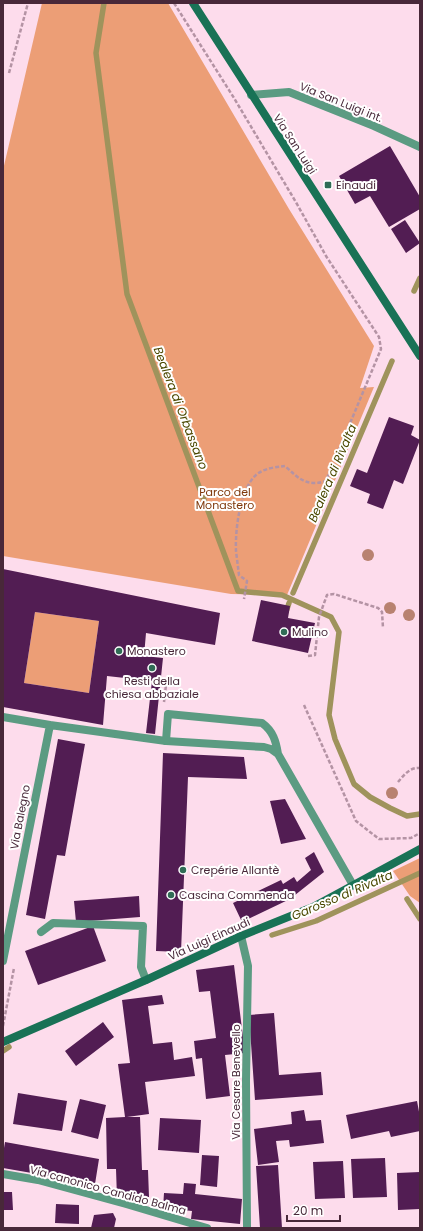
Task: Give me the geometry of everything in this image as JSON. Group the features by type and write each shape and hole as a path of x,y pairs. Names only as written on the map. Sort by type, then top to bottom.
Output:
{"main road":[{"name":"Via San Luigi","path":"193,3 420,356"},
{"name":"Via Luigi Einaudi","path":"3,1042 146,980 241,936 313,907 420,849"}],"street":[{"name":"Via San Luigi int.","path":"251,95 289,92 374,126 420,147"},
{"path":"166,740 168,714 262,722 271,730 276,739 278,754 353,885"},
{"path":"3,717 50,725 166,740 264,747 271,749 278,754"},
{"name":"Via Balegno","path":"3,961 50,725"},
{"path":"41,932 53,923 143,926 141,967 146,980"},
{"name":"Via Cesare Benevello","path":"241,936 248,966 246,1080 247,1228"},
{"name":"Via canonico Candido Balma","path":"3,1174 38,1180 207,1228"}],"path":[{"path":"9,73 28,3"},
{"path":"174,3 298,204 326,256 379,337 381,349 326,481 315,484 298,478 285,466 273,467 256,474 247,487 238,512 236,549 239,576 247,581 244,600"},
{"path":"308,656 315,655 318,617 327,595 334,594 378,608 382,612 383,628"},
{"path":"304,705 356,821 379,839 411,838 420,833"},
{"path":"398,782 405,773 416,767 420,768"}],"green space":[{"name":"Parco del Monastero","path":"42,3 168,3 289,209 374,346 360,388 374,387 287,595 231,594 3,556 3,170"},
{"path":"35,612 99,621 89,693 24,683"},
{"path":"420,858 420,903 410,896 393,871"}],"building":[{"path":"390,146 420,197 420,209 389,227 370,196 355,204 339,176"},
{"path":"405,220 420,243 406,253 391,229"},
{"path":"389,417 414,426 411,435 420,440 403,484 394,480 383,509 367,503 370,494 350,486 357,469 367,473"},
{"name":"Monastero","path":"3,569 220,613 215,645 146,633 144,656 163,658 155,734 146,733 152,681 107,676 103,725 3,707","holes":["35,612 99,621 89,693 24,683"]},
{"name":"Mulino","path":"261,600 290,606 288,618 315,623 308,653 252,641"},
{"path":"58,739 85,744 65,856 57,855 45,919 26,915"},
{"name":"Cascina Commenda","path":"163,753 244,757 247,779 188,777 181,952 156,951"},
{"path":"285,799 306,839 281,844 270,801"},
{"path":"314,852 324,872 290,899 242,922 233,903 281,880 283,884 294,877 297,882 311,870 305,858"},
{"path":"139,896 140,917 76,922 74,901"},
{"path":"93,926 106,961 38,985 25,951"},
{"path":"234,965 245,1053 225,1055 230,1096 206,1099 202,1058 196,1059 194,1041 216,1038 210,991 199,992 196,970"},
{"path":"162,995 164,1004 148,1006 153,1044 172,1042 174,1060 192,1057 195,1076 145,1082 149,1114 127,1117 140,1117 142,1170 148,1170 149,1197 117,1198 116,1169 107,1169 106,1118 125,1117 118,1064 130,1063 122,1000"},
{"path":"274,1013 279,1075 321,1072 323,1095 255,1100 249,1015"},
{"path":"103,1022 114,1037 76,1066 65,1051"},
{"path":"18,1093 67,1101 62,1131 13,1124"},
{"path":"80,1099 106,1105 98,1139 71,1132"},
{"path":"417,1101 420,1117 420,1131 391,1137 389,1131 351,1139 346,1115"},
{"path":"304,1110 306,1121 321,1120 324,1143 290,1147 289,1140 276,1141 279,1162 258,1165 254,1129 292,1124 291,1112"},
{"path":"160,1118 201,1120 199,1153 158,1150"},
{"path":"5,1142 99,1159 95,1184 3,1168"},
{"path":"202,1155 219,1156 217,1187 200,1185"},
{"path":"385,1158 387,1197 353,1198 351,1159"},
{"path":"343,1161 345,1198 315,1199 313,1162"},
{"path":"278,1165 282,1228 260,1228 256,1166"},
{"path":"420,1172 420,1209 398,1210 397,1173"},
{"path":"184,1183 196,1184 195,1194 242,1199 240,1224 191,1219 192,1211 163,1208 164,1193 183,1194"},
{"path":"3,1192 12,1192 13,1210 3,1210"},
{"path":"56,1204 79,1205 79,1224 55,1223"},
{"path":"113,1213 116,1219 114,1228 91,1228 94,1215"}],"waterway":[{"name":"Bealera di Orbassano","path":"104,3 96,53 127,294 238,591 282,595 331,617 339,632 329,715 335,739 354,784 370,797 407,816 420,814"},
{"name":"Bealera di Rivalta","path":"414,291 420,278"},
{"name":"Bealera di Rivalta","path":"293,593 392,361"},
{"name":"Bealera di Rivalta","path":"286,612 289,603"},
{"name":"Garosso di Rivalta","path":"272,935 316,921 420,873"},
{"name":"Bealera di Rivalta","path":"407,899 420,919"},
{"name":"Garosso di Rivalta","path":"3,1051 9,1047"}],"place":[{"name":"Einaudi","path":"328,185"},
{"name":"Mulino","path":"284,632"},
{"name":"Monastero","path":"119,651"},
{"name":"Resti della chiesa abbaziale","path":"152,668"},
{"name":"Crepérie Allantè","path":"183,870"},
{"name":"Cascina Commenda","path":"171,895"}]}
